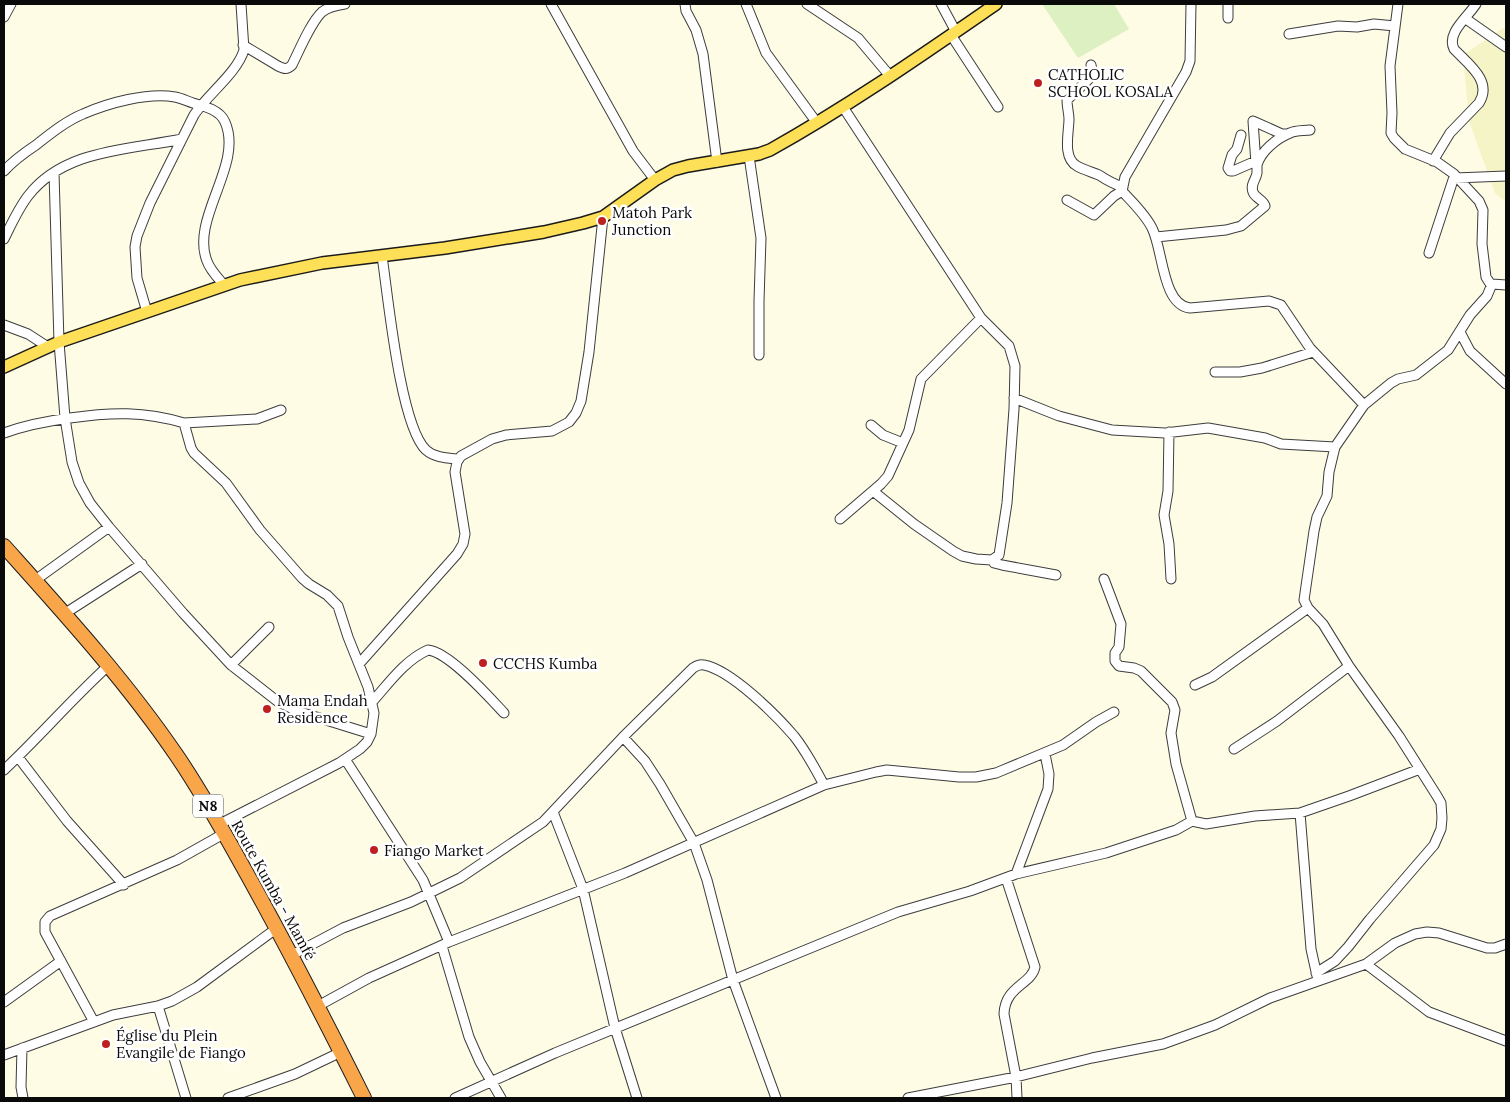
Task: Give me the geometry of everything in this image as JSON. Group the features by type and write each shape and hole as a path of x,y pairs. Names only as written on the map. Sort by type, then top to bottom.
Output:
{"highway":[{"name":"Route Kumba - Mamfé","path":"5,550 64,614 144,709 178,757 222,829 292,955 364,1098"}],"main road":[{"path":"4,367 59,342 240,280 322,263 445,248 544,232 602,217 654,180 673,170 749,156 770,150 843,107 996,4"}],"street":[{"path":"4,17 11,4"},
{"path":"147,312 136,278 137,236 150,203 201,105 242,56 241,4"},
{"path":"243,46 284,69 288,68 292,65 316,19 322,12 345,4"},
{"path":"551,4 633,151 654,180"},
{"path":"685,4 686,11 696,30 703,54 717,162"},
{"path":"746,4 770,59 817,123"},
{"path":"807,4 858,38 890,76"},
{"path":"941,4 953,33 998,107"},
{"path":"1067,200 1094,215 1123,189 1125,177 1186,72 1190,61 1192,4"},
{"path":"1228,4 1228,18"},
{"path":"1317,977 1348,947 1434,844 1441,829 1442,818 1441,803 1420,769 1349,666 1323,624 1308,608 1304,595 1317,517 1327,496 1334,447 1364,405 1398,379 1416,375 1440,357 1452,345 1470,315 1487,296 1491,285 1486,276 1482,244 1483,210 1479,201 1458,179 1433,161 1405,149 1391,133 1390,66 1398,4"},
{"path":"1433,161 1450,133 1483,97 1484,84 1481,78 1454,49 1452,44 1454,33 1476,4"},
{"path":"1466,19 1506,47"},
{"path":"1289,34 1338,26 1356,27 1374,24 1395,26"},
{"path":"1091,65 1093,75 1067,100 1066,110 1070,117 1067,134 1070,157 1075,166 1123,189 1144,216 1156,237 1169,290 1179,304 1190,308 1276,302 1281,305 1314,352 1364,405"},
{"path":"4,171 10,164 54,131 84,114 130,99 165,96 177,97 201,105 220,116 225,122 230,146 204,236 204,252 207,262 224,286"},
{"path":"843,107 980,318 1009,346 1015,366 1014,398 1004,521 999,555 992,560"},
{"path":"1156,237 1226,230 1248,222 1265,206 1264,202 1252,190 1252,184 1257,173 1254,121 1282,134 1310,130"},
{"path":"1241,134 1228,168 1230,171 1256,164 1268,148 1288,134"},
{"path":"4,239 28,196 54,173 88,156 182,139"},
{"path":"749,156 761,238 758,301 759,355"},
{"path":"54,173 59,342 65,418 72,462 79,483 90,503 182,613 232,665 277,702 297,711 371,734"},
{"path":"1429,253 1452,182 1455,178 1506,176"},
{"path":"382,256 401,384 416,436 421,445 433,455 442,458 458,459 492,439 506,435 552,431 568,422 576,413 581,401 589,352 602,217"},
{"path":"1491,285 1493,283 1506,285"},
{"path":"840,519 873,492 888,476 903,443 921,379 980,318"},
{"path":"4,325 28,334 48,348"},
{"path":"1460,332 1470,351 1506,384"},
{"path":"1215,372 1240,372 1262,368 1314,352"},
{"path":"1014,398 1047,412 1103,429 1169,432 1208,428 1265,438 1281,444 1334,447"},
{"path":"4,433 50,420 114,412 156,415 184,423 257,419 281,410"},
{"path":"94,1022 45,932 45,922 50,916 177,860 222,829 345,759 360,749 367,742 371,734 374,713 372,702 338,606 327,595 302,578 260,530 226,483 194,453 184,423"},
{"path":"872,425 883,435 903,443"},
{"path":"1169,432 1168,491 1164,515 1169,544 1171,579"},
{"path":"359,664 457,554 463,544 465,534 454,472 458,459"},
{"path":"873,492 914,524 962,556 992,560 994,563 1002,565 1056,575"},
{"path":"34,580 109,527"},
{"path":"64,614 142,564"},
{"path":"1104,579 1120,624 1119,647 1115,653 1115,661 1119,666 1142,671 1172,702 1175,710 1171,733 1176,764 1192,821"},
{"path":"1194,685 1212,678 1308,608"},
{"path":"232,665 269,627"},
{"path":"372,702 402,668 419,654 428,650 441,654 476,684 504,713"},
{"path":"292,955 343,928 429,894 460,878 543,822 623,737 693,668 703,664 737,682 779,720 804,750 824,785"},
{"path":"4,770 108,666"},
{"path":"1234,749 1277,721 1349,666"},
{"path":"318,1006 369,978 446,944 694,844 824,785 887,770 959,777 976,777 996,773 1045,754 1071,741 1096,722 1114,712"},
{"path":"623,737 645,762 660,784 694,844 707,880 733,980 776,1098"},
{"path":"1016,874 1048,789 1049,774 1045,754"},
{"path":"18,757 67,821 124,884"},
{"path":"345,759 423,880 446,944 470,1037 480,1062 501,1098"},
{"path":"455,1098 555,1053 898,912 970,891 1016,874 1106,852 1176,830 1192,821 1206,824 1255,816 1300,813 1420,769"},
{"path":"553,812 583,890 616,1028 637,1098"},
{"path":"1300,813 1311,949 1317,977"},
{"path":"1006,878 1036,967 1034,972 1015,990 1005,1005 1004,1014 1016,1077 1017,1098"},
{"path":"4,1055 113,1015 158,1006 172,1001 197,987 277,928"},
{"path":"911,1098 1163,1044 1215,1025 1317,977 1366,964 1395,943 1415,934 1439,933 1487,948 1495,948 1506,944"},
{"path":"4,1002 61,961"},
{"path":"1366,964 1429,1012 1506,1041"},
{"path":"158,1006 186,1098"},
{"path":"22,1048 21,1087 23,1098"},
{"path":"228,1098 295,1074 341,1052"}],"green space":[{"path":"1042,4 1114,4 1129,29 1078,58"},
{"path":"1503,28 1506,29 1506,202 1495,193 1469,121 1463,55"}],"place":[{"name":"CATHOLIC SCHOOL KOSALA","path":"1038,83"},
{"name":"Matoh Park Junction","path":"602,221"},
{"name":"CCCHS Kumba","path":"483,663"},
{"name":"Mama Endah Residence","path":"267,709"},
{"name":"Fiango Market","path":"374,850"},
{"name":"Église du Plein Evangile de Fiango","path":"106,1044"}]}
